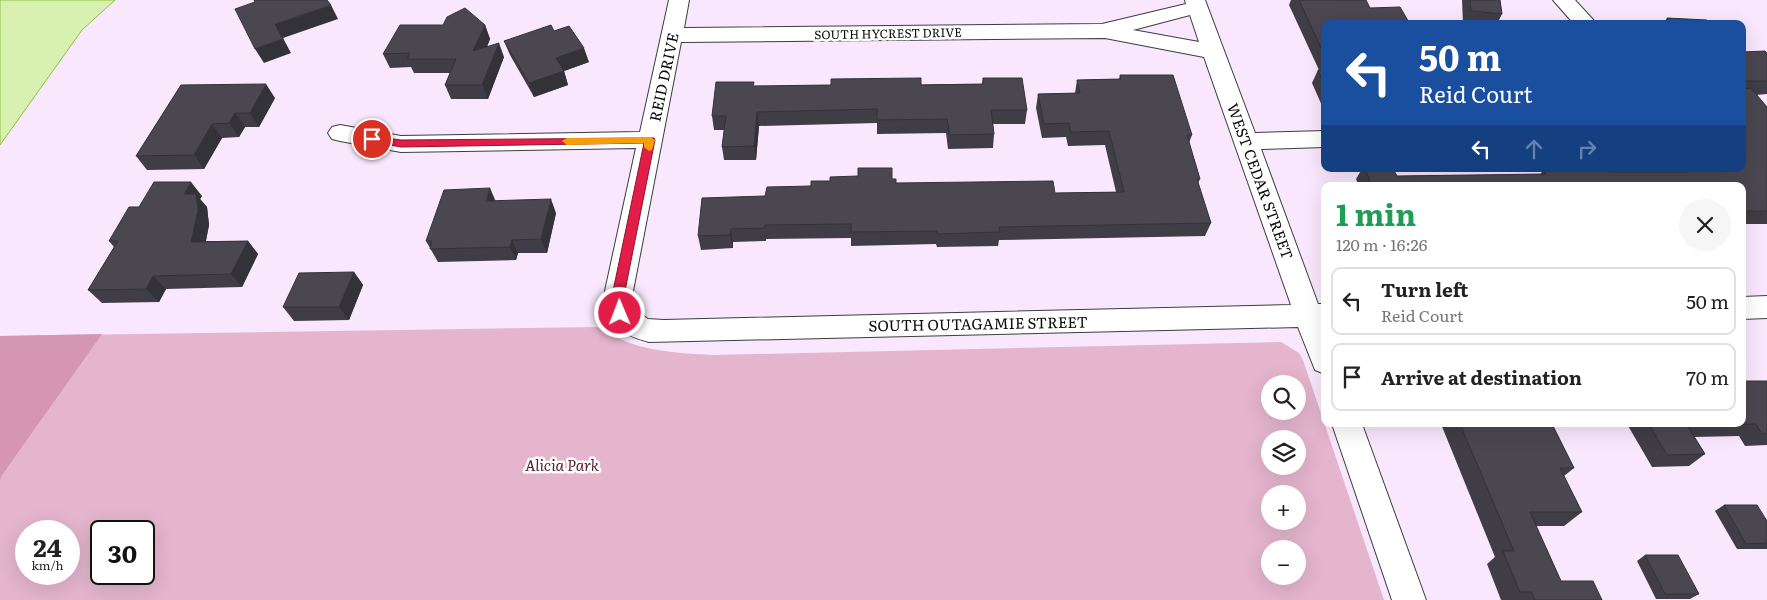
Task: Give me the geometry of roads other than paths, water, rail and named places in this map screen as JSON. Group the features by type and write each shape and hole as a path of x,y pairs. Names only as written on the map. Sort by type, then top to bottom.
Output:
{"street":[{"name":"REID DRIVE","path":"632,326 620,313 619,291 679,0"},
{"path":"1562,0 1582,20"},
{"name":"SOUTH HYCREST DRIVE","path":"1104,31 1197,4"},
{"name":"WEST CEDAR STREET","path":"1197,4 1247,140 1317,315 1321,338"},
{"name":"SOUTH HYCREST DRIVE","path":"672,35 1104,31 1214,52"},
{"path":"340,133 401,144 650,140"},
{"path":"1247,140 1321,139"},
{"path":"1746,308 1767,307"},
{"name":"SOUTH OUTAGAMIE STREET","path":"632,326 651,331 684,331 1317,315"},
{"path":"1348,427 1409,600"}],"park label":[{"name":"Alicia Park","path":"562,464"}]}
